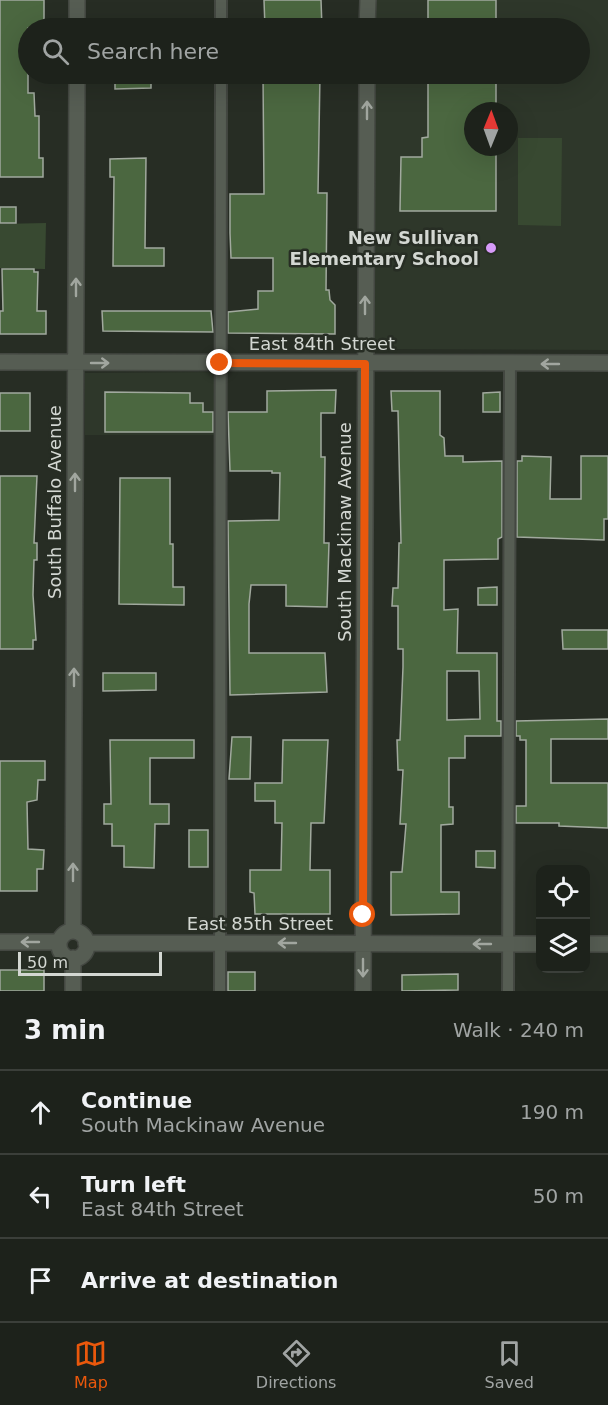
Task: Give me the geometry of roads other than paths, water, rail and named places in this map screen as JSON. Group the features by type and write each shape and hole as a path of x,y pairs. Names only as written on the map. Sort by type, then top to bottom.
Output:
{"street":[{"path":"77,0 77,18"},
{"path":"368,0 368,18"},
{"name":"South Buffalo Avenue","path":"73,931 77,84"},
{"name":"South Mackinaw Avenue","path":"363,991 367,84"},
{"name":"East 84th Street","path":"0,362 608,363"},
{"path":"73,931 83,936 86,943 83,954 73,958 64,955 59,942 63,935 73,931"},
{"path":"0,942 59,942"},
{"name":"East 85th Street","path":"86,943 536,944"},
{"path":"590,944 608,944"},
{"path":"73,958 73,991"}],"lane":[{"path":"221,0 221,18"},
{"path":"220,991 221,84"},
{"path":"508,991 510,364"}],"place":[{"name":"New Sullivan Elementary School","path":"491,248"}]}
